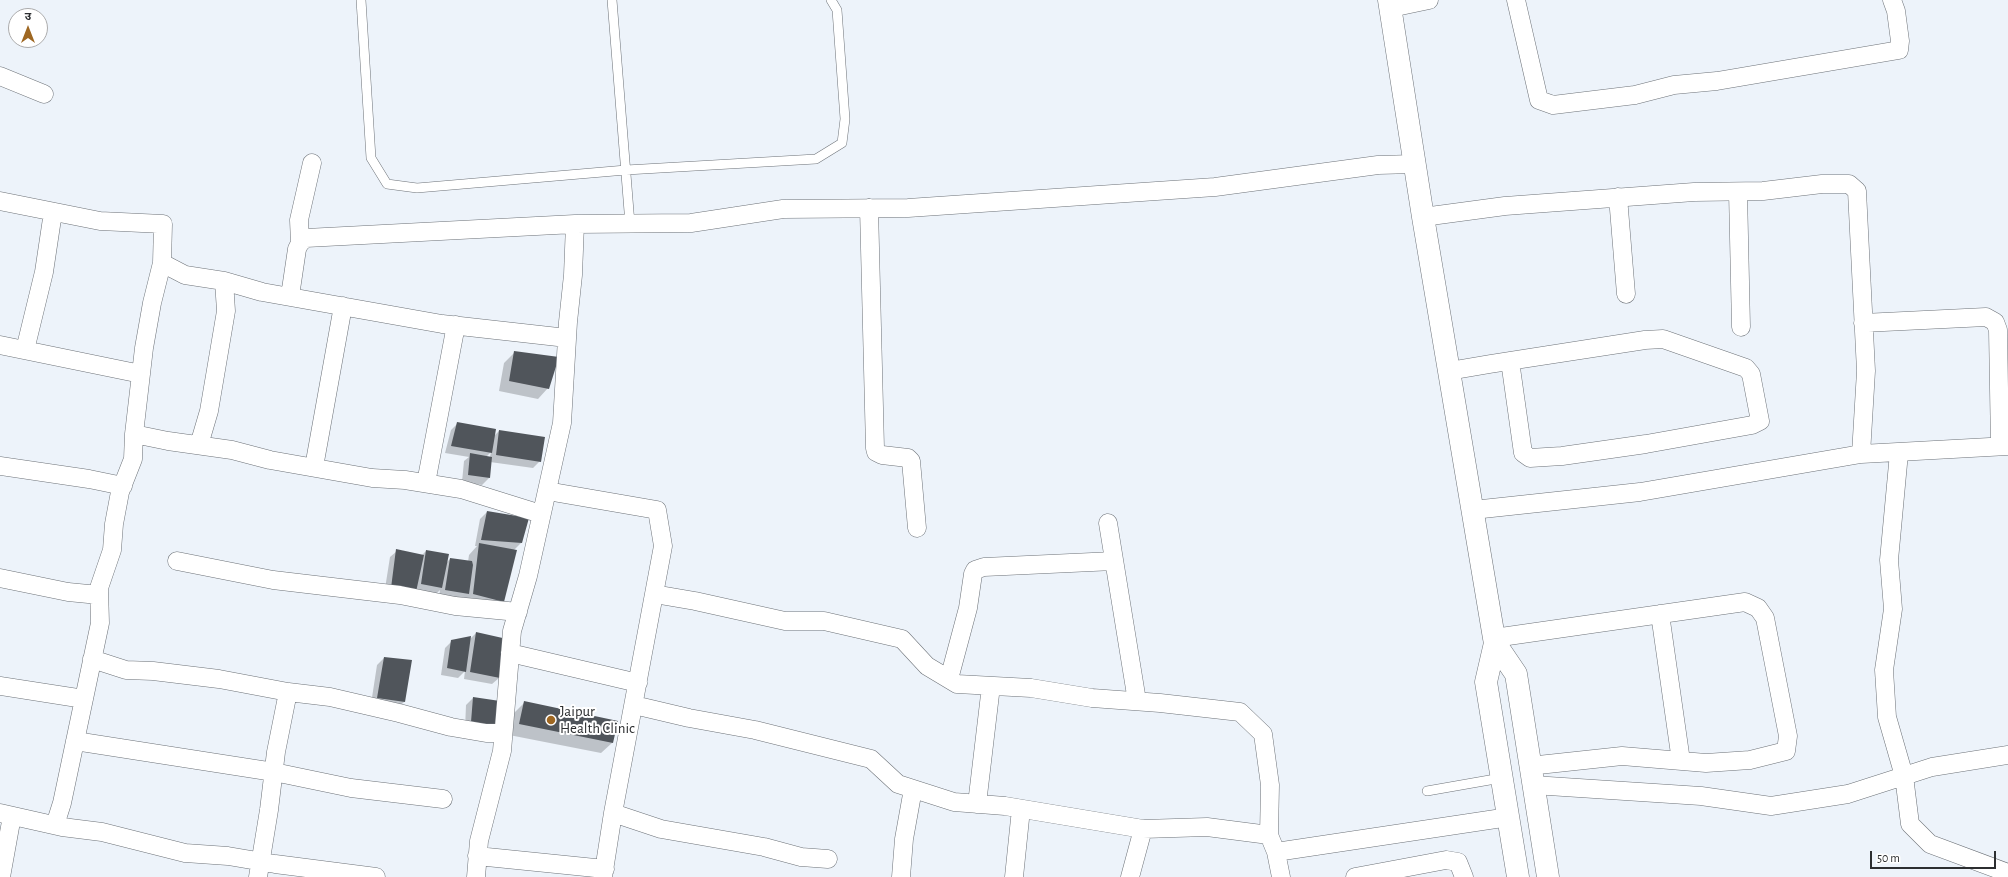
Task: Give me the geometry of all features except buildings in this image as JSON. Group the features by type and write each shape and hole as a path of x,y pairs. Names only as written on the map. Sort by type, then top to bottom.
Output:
{"street":[{"path":"1429,0 1390,4 1414,164 1495,640 1486,682 1518,877"},
{"path":"1516,0 1539,100 1553,105 1635,96 1674,85 1718,81 1899,50 1900,41 1896,11 1892,0"},
{"path":"0,76 44,94"},
{"path":"300,243 299,220 312,163"},
{"path":"290,296 297,249 300,243 306,238 575,224 691,223 783,209 908,208 1215,187 1378,165 1414,164"},
{"path":"1423,217 1505,206 1618,197 1763,191 1822,184 1849,184 1854,186 1857,191 1866,371 1865,415 1861,454"},
{"path":"1738,192 1741,327"},
{"path":"1618,197 1626,294"},
{"path":"0,201 100,221 163,224 162,263 152,303 134,434 134,459 122,486 114,524 112,550 99,588 100,623 62,803 55,825"},
{"path":"869,208 875,448 876,452 882,455 908,458 911,461 918,528"},
{"path":"25,350 44,272 53,212"},
{"path":"476,877 479,841 502,751 512,631 528,576 562,422 567,338 573,275 575,224"},
{"path":"162,263 185,275 224,281 262,292 456,325 567,338"},
{"path":"199,445 209,411 226,312 224,281"},
{"path":"314,467 343,306"},
{"path":"1473,510 1640,492 1861,454 2004,446 1998,330 1995,322 1986,317 1863,323"},
{"path":"426,483 456,325"},
{"path":"1449,371 1510,361 1645,340 1663,339 1746,368 1751,374 1760,421 1752,425 1646,444 1562,456 1530,458 1523,453 1510,361"},
{"path":"0,345 142,374"},
{"path":"134,434 168,442 199,445 372,478 405,480 461,489 541,514"},
{"path":"1899,453 1889,560 1892,609 1884,670 1887,717 1904,776 1910,824 1930,844 2008,873"},
{"path":"0,466 89,479 122,486"},
{"path":"477,856 604,873 613,813 664,546 657,510 547,491"},
{"path":"1108,523 1137,702"},
{"path":"177,561 273,580 400,595 455,606 518,612"},
{"path":"949,679 968,608 973,574 975,570 984,567 1114,561"},
{"path":"0,578 68,592 99,595"},
{"path":"654,594 695,601 785,621 824,621 902,639 927,666 957,684 1031,688 1092,698 1240,712 1263,734 1270,785 1269,835 1276,852 1281,877"},
{"path":"1495,640 1745,602 1758,608 1765,618 1788,736 1786,751 1757,758 1706,763 1622,756 1531,776"},
{"path":"1660,614 1681,761"},
{"path":"1495,640 1516,674 1548,877"},
{"path":"510,653 638,683"},
{"path":"92,659 126,670 153,671 219,679 288,692 330,697 451,727 486,733 503,733"},
{"path":"0,686 84,699"},
{"path":"977,804 991,686"},
{"path":"259,869 288,692"},
{"path":"634,705 689,718 755,730 871,759 898,784 954,802 1021,809 1142,829 1207,827 1269,835"},
{"path":"75,741 274,772 350,788 443,799"},
{"path":"1531,776 1701,796 1771,806 1848,794 1932,767 2008,755"},
{"path":"901,877 904,839 913,789"},
{"path":"1014,877 1021,809"},
{"path":"613,813 661,829 764,847 801,857 828,859"},
{"path":"1,877 6,814 55,825 102,832 185,853 228,856 259,869 376,877"},
{"path":"1276,852 1509,817"},
{"path":"1130,877 1142,829"},
{"path":"1355,877 1446,860 1458,862 1464,877"}],"lane":[{"path":"361,0 370,158 387,184 417,188 626,170 816,159 842,143 845,119 837,10 831,0"},
{"path":"612,0 630,224"},
{"path":"1427,791 1501,778"}],"place":[{"name":"Jaipur Health Clinic","path":"551,720"}]}
